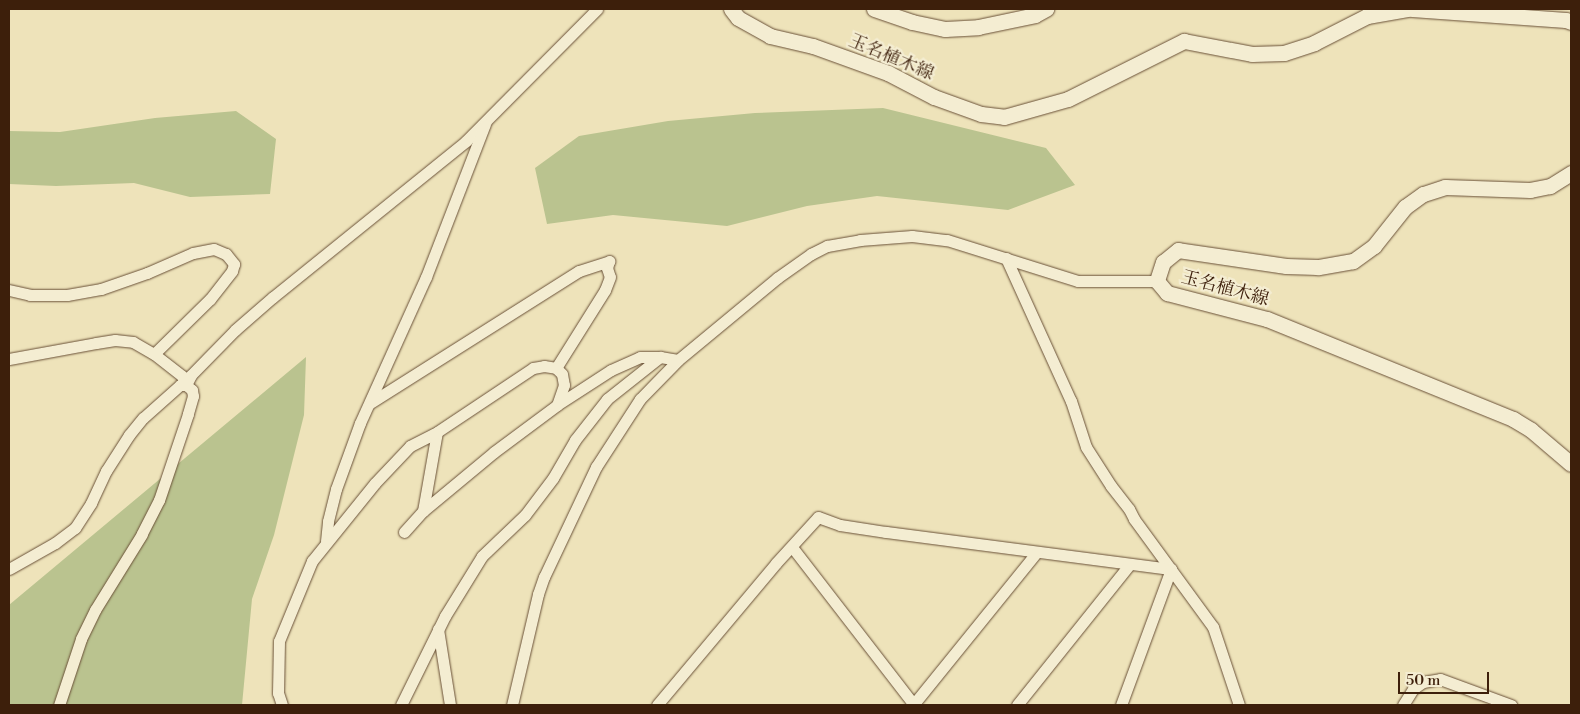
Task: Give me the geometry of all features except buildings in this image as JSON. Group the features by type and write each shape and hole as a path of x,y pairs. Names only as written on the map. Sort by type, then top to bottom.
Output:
{"main road":[{"name":"玉名植木線","path":"731,9 738,18 770,36 813,46 888,73 934,97 981,114 1004,117 1068,99 1184,41 1252,54 1284,53 1314,43 1367,16 1408,9"},
{"path":"874,9 912,22 945,29 978,27 1035,15 1046,9"},
{"path":"1412,9 1566,20 1571,22"},
{"name":"玉名植木線","path":"1571,173 1550,186 1530,190 1445,187 1423,194 1405,207 1374,246 1353,261 1318,267 1286,266 1178,250 1163,262 1157,281 1168,293 1267,319 1513,418 1531,430 1571,464"}],"street":[{"path":"186,385 191,375 273,297 466,141 597,9"},
{"path":"326,542 328,521 336,489 360,423 426,277 486,122"},
{"path":"512,705 538,594 592,475 640,399 678,360 777,278 827,246 860,240 912,236 946,240 1078,281 1157,281"},
{"path":"9,290 30,295 67,295 101,289 148,273 193,253 214,249 226,254 234,264 232,271 210,299 154,354"},
{"path":"1006,258 1071,401 1086,447 1110,486 1214,626 1239,705"},
{"path":"370,403 579,271 609,261 607,268 610,277 605,290 556,368"},
{"path":"9,359 115,340 133,342 154,354 182,376 186,385 192,390 193,396 159,500 142,534 95,610 81,639 59,705"},
{"path":"404,532 423,511 494,452 557,405 624,363 640,357 660,357 678,360"},
{"path":"401,705 438,629 482,556 525,515 553,478 575,440 607,399 660,357"},
{"path":"282,705 278,693 279,641 312,561 326,542 410,446 437,432 533,368 544,366 556,368 562,374 564,385 557,405"},
{"path":"9,569 55,543 75,528 129,435 143,418 180,385 186,385"},
{"path":"423,511 437,432"},
{"path":"657,705 818,518 840,525 1129,565 1171,569"},
{"path":"792,547 914,705 1037,552"},
{"path":"1017,705 1129,565"},
{"path":"1121,705 1163,584 1171,569"},
{"path":"438,629 450,705"},
{"path":"1403,705 1423,682 1440,679 1511,705"}],"green space":[{"path":"883,108 1046,148 1075,185 1008,210 877,196 807,206 727,226 613,215 547,224 535,168 579,136 668,121 755,113"},
{"path":"236,111 276,139 270,194 190,197 134,183 56,186 9,184 9,131 60,132 155,118"},
{"path":"306,357 304,415 274,535 252,599 242,705 9,705 9,605"}]}
